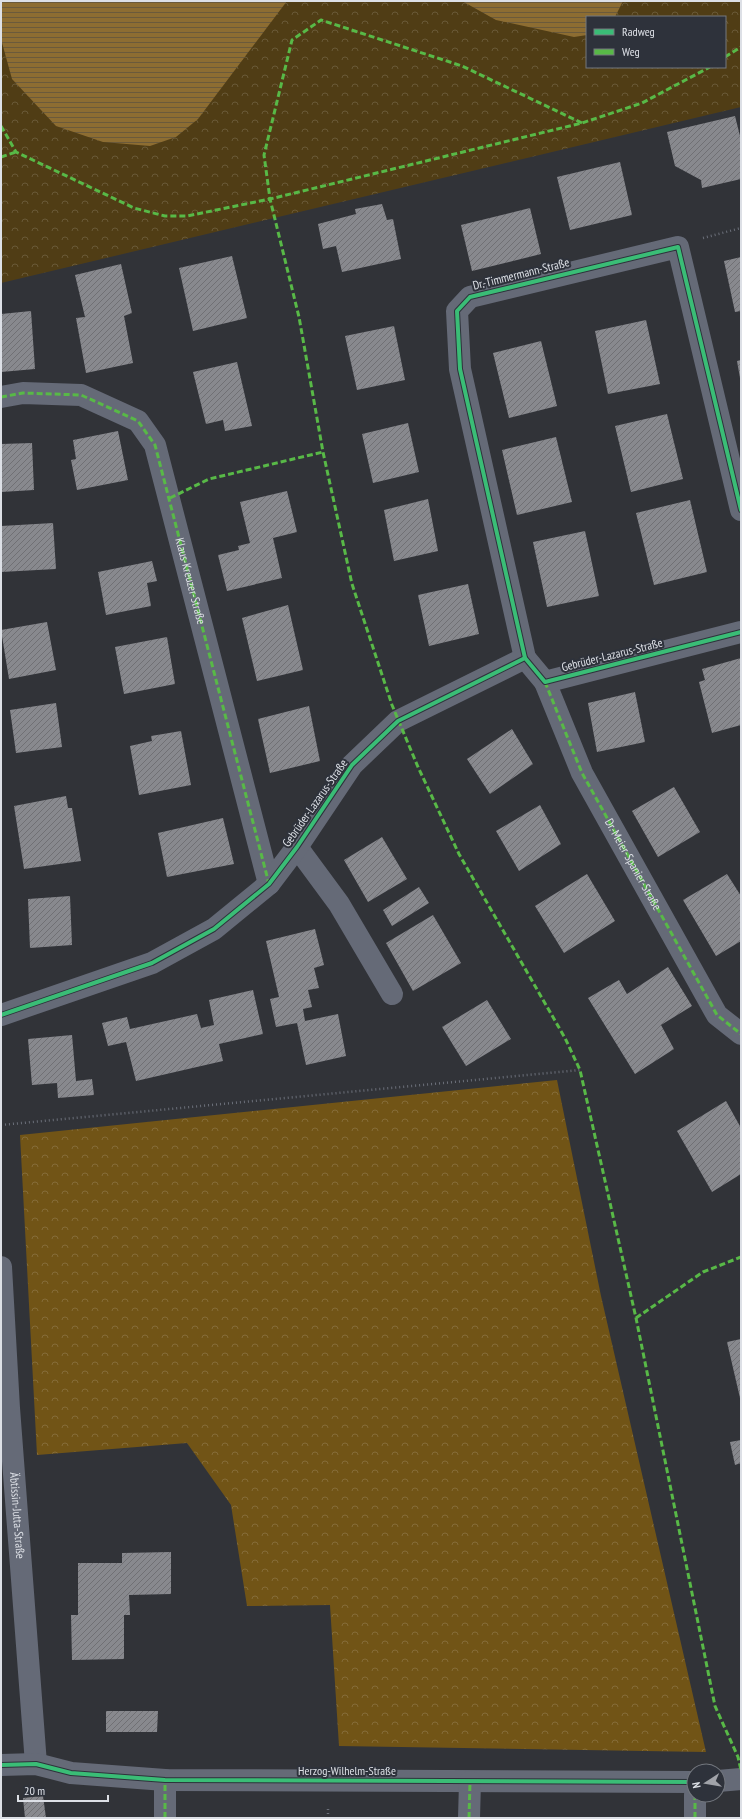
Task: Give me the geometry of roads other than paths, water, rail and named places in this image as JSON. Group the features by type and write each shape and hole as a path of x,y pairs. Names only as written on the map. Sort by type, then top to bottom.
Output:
{"street":[{"name":"Dr.-Timmermann-Straße","path":"525,658 460,369 457,311 470,297 678,247 741,510"},
{"name":"Klaus-Kreuzer-Straße","path":"1,397 23,393 81,395 138,421 156,445 269,884"},
{"name":"Gebrüder-Lazarus-Straße","path":"545,682 741,632"},
{"path":"525,658 545,682"},
{"name":"Gebrüder-Lazarus-Straße","path":"1,1015 152,963 214,929 269,884 297,847 352,764 398,720 525,658"},
{"name":"Dr.-Meier-Spanier-Straße","path":"545,682 582,773 717,1015 741,1034"},
{"path":"297,847 339,904 392,994"},
{"name":"Äbtissin-Jutta-Straße","path":"1,1267 5,1410 36,1764"},
{"name":"Herzog-Wilhelm-Straße","path":"1,1765 36,1764 71,1773 165,1780 686,1782"},
{"path":"726,1779 741,1778"},
{"path":"165,1780 165,1818"},
{"path":"469,1818 470,1782"},
{"path":"695,1803 695,1818"}]}
